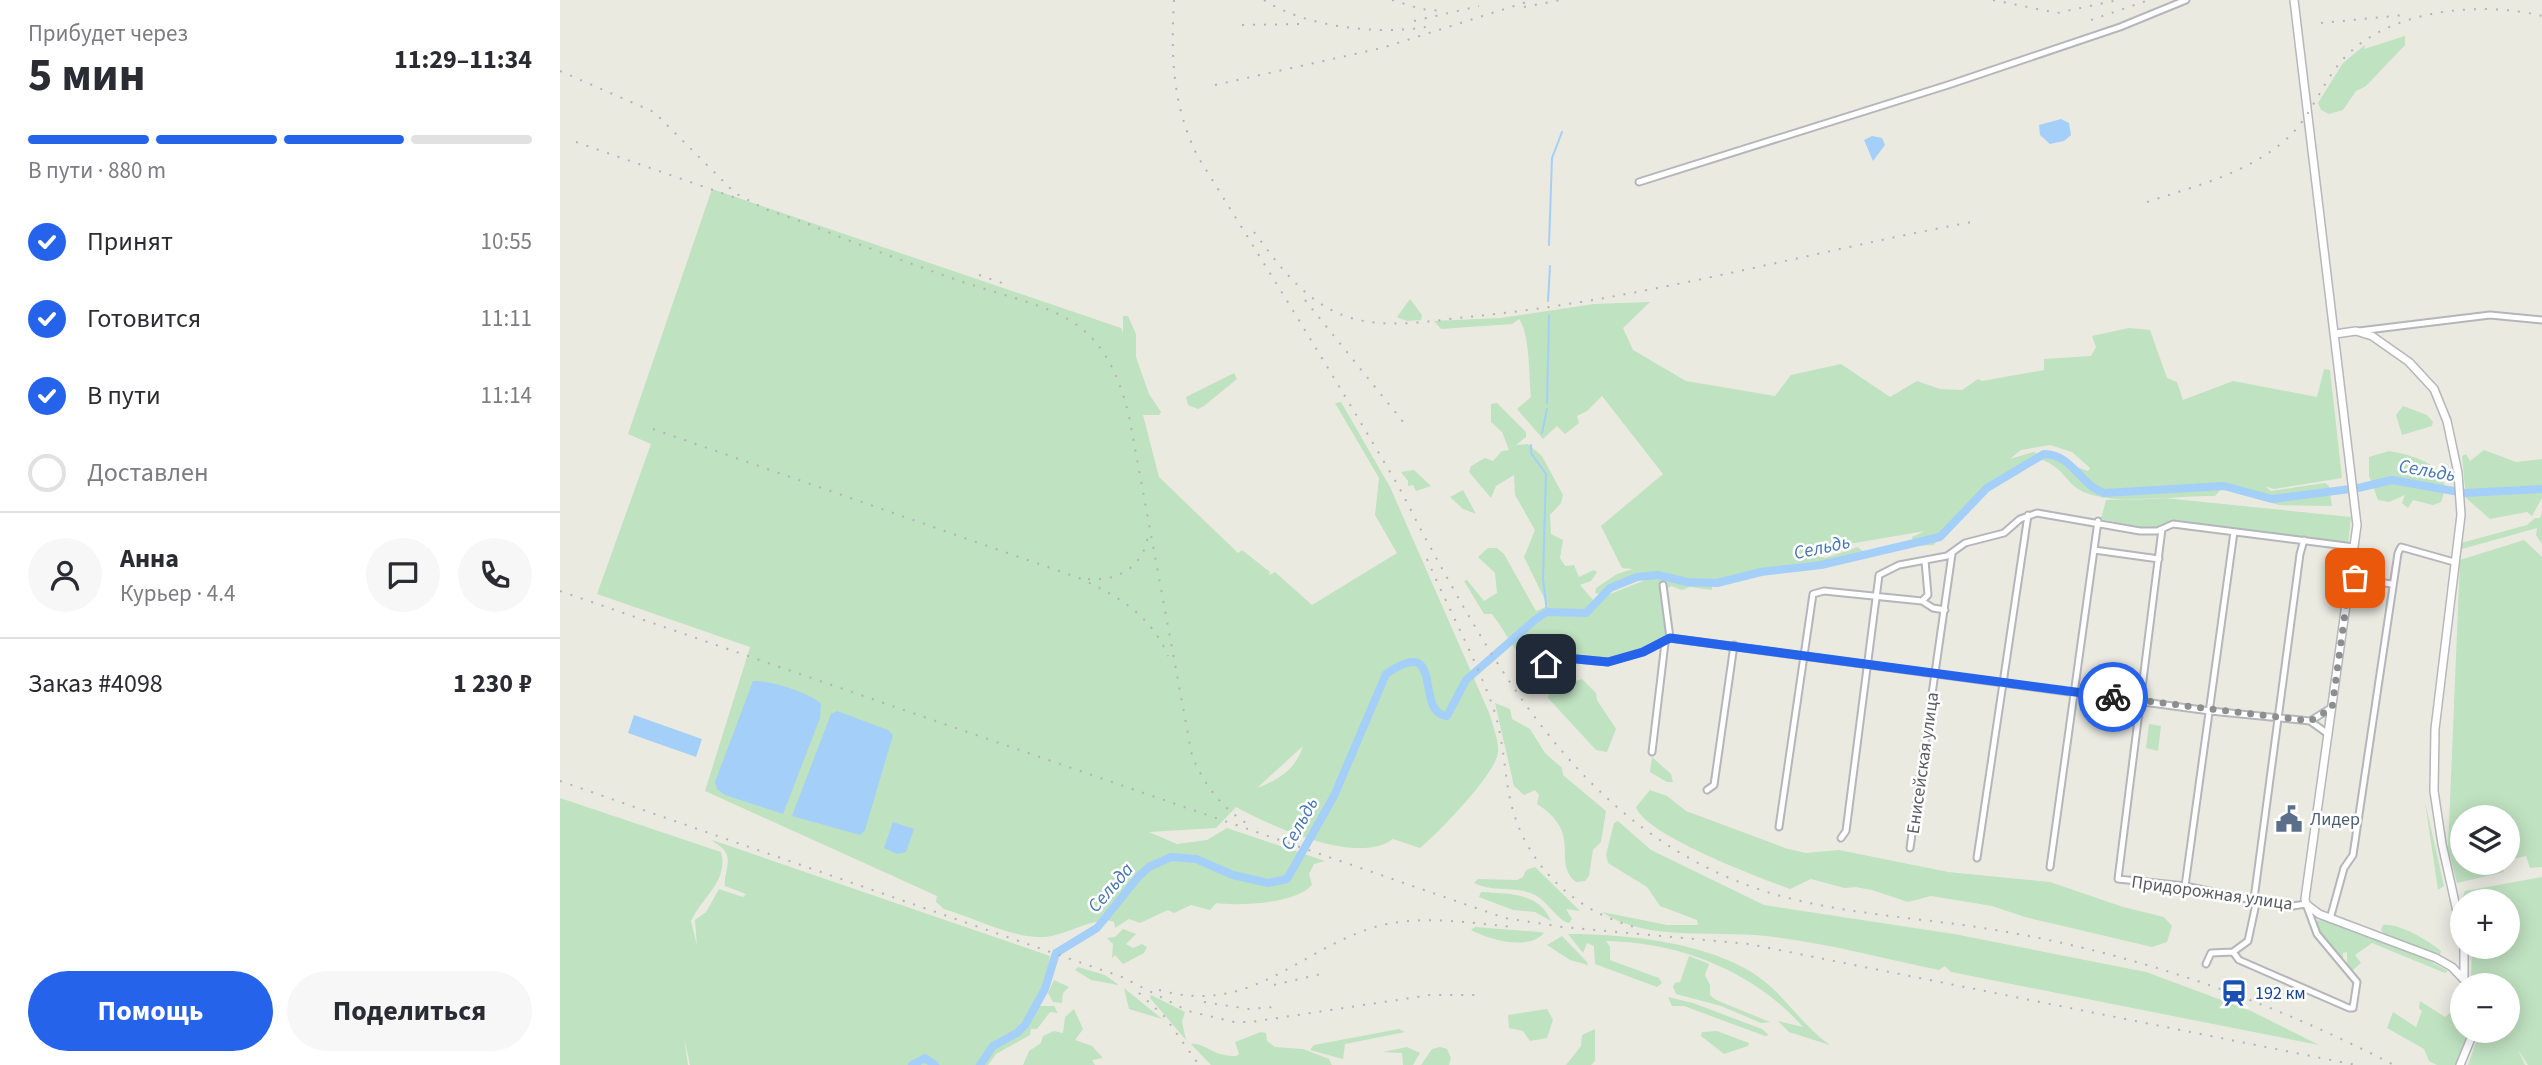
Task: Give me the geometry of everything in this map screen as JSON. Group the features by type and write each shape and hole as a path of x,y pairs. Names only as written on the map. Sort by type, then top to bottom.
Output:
{"main road":[{"path":"2294,0 2356,506 2350,577 2304,891 2306,904 2330,919 2444,962 2458,973"},
{"path":"2335,334 2356,331 2385,344 2420,371 2440,398 2458,473 2461,507 2435,729 2434,775 2437,821 2452,889"},
{"path":"2444,962 2460,959"},
{"path":"2460,1065 2469,1043"}],"street":[{"path":"1639,182 1948,85 2120,27 2186,0"},
{"path":"2356,331 2490,315 2542,320"},
{"path":"2385,344 2384,334 2391,328"},
{"path":"1841,838 1846,831 1880,575 1899,565 1952,554 1973,539 2004,533 2028,515 2037,513 2098,521 2131,530 2162,529 2173,524 2354,547"},
{"path":"1977,858 2028,515"},
{"path":"2050,867 2072,691 2098,521"},
{"path":"2141,701 2162,529"},
{"path":"2185,886 2234,532"},
{"path":"2206,964 2211,953 2233,952 2248,941 2277,718 2304,540"},
{"path":"2330,919 2344,868 2353,855 2391,584 2401,547 2454,562"},
{"path":"2094,550 2159,559"},
{"name":"Енисейская улица","path":"1910,848 1952,554"},
{"path":"1922,601 1928,595 1925,561"},
{"path":"2350,577 2391,584"},
{"path":"1653,751 1668,641 1662,584"},
{"path":"1779,827 1812,597 1824,591 1922,601 1933,608 1945,610"},
{"path":"1538,664 1566,658 1608,662 1668,641 1734,645 2210,711 2310,721 2328,734"},
{"path":"1707,789 1714,786 1734,645"},
{"name":"Придорожная улица","path":"2141,701 2118,880 2185,886 2255,899 2286,908 2306,904"},
{"path":"2310,721 2332,708"},
{"path":"2233,952 2239,960 2305,991 2353,1008 2357,982 2317,934 2306,904"}],"green space":[{"path":"2405,36 2405,45 2366,86 2356,91 2343,110 2329,114 2321,110 2318,103 2343,63 2365,45 2364,49"},
{"path":"712,189 1121,328 1123,333 1123,316 1128,316 1136,334 1136,357 1149,394 1161,412 1159,415 1143,415 1159,477 1238,553 1242,550 1270,572 1269,575 1275,572 1312,605 1397,553 1375,515 1379,478 1335,403 1341,402 1390,487 1490,715 1498,748 1495,762 1465,803 1420,848 1393,839 1377,846 1337,846 1292,833 1236,807 1216,828 1149,832 1177,844 1207,840 1227,828 1325,861 1314,864 1309,874 1312,885 1280,900 1252,904 1216,903 1210,910 1191,905 1174,913 1168,910 1140,923 1129,919 1115,928 1114,922 1099,921 1045,937 1020,935 944,909 936,902 937,896 705,791 750,647 597,594 651,444 628,434","holes":["1303,746 1286,773 1257,788"]},
{"path":"1410,299 1422,315 1421,320 1407,321 1397,317"},
{"path":"1650,302 1623,328 1633,350 1686,381 1775,396 1791,375 1841,364 1890,397 1917,381 1940,389 1962,390 1978,379 1982,381 2044,370 2044,359 2091,356 2096,347 2092,336 2129,328 2150,330 2167,378 2177,382 2183,400 2233,381 2317,397 2324,369 2330,370 2342,478 2274,489 2265,486 2271,491 2325,483 2329,486 2332,506 2279,505 2221,489 2215,496 2116,499 2079,490 2055,467 2040,459 1982,495 1949,522 1934,545 1913,546 1912,537 1925,531 1814,550 1817,556 1825,558 1858,547 1862,551 1859,556 1721,581 1713,585 1712,590 1690,587 1682,590 1671,586 1666,589 1667,636 1664,642 1610,660 1558,660 1571,670 1570,673 1537,693 1530,687 1531,681 1536,681 1537,678 1492,614 1484,614 1464,581 1467,580 1484,601 1497,593 1495,573 1478,557 1488,548 1497,548 1504,554 1536,611 1548,606 1524,557 1535,530 1515,495 1514,475 1496,486 1491,498 1469,472 1471,466 1485,458 1493,461 1502,451 1509,450 1502,432 1491,422 1491,404 1497,403 1526,432 1526,437 1516,445 1528,444 1542,456 1563,495 1561,503 1550,515 1551,534 1563,540 1560,558 1565,566 1574,565 1579,577 1594,570 1597,572 1591,581 1580,585 1594,601 1600,602 1605,596 1648,579 1630,579 1618,583 1603,594 1595,593 1596,588 1617,574 1633,569 1622,568 1601,526 1663,474 1602,396 1587,411 1577,416 1579,423 1565,434 1557,426 1543,439 1517,409 1531,397 1527,345 1519,319 1512,324 1441,329 1434,321 1500,318 1594,304","holes":["2050,445 2072,452 2090,468 2088,471 2033,452 2010,459 2021,450"]},
{"path":"1234,373 1237,379 1204,406 1198,409 1188,405 1186,397"},
{"path":"2403,406 2427,415 2433,422 2432,426 2402,435 2396,415"},
{"path":"2484,450 2516,462 2542,459 2542,498 2532,516 2527,512 2490,519 2466,498 2462,456 2466,454 2470,461"},
{"path":"2389,451 2421,460 2438,471 2444,490 2441,502 2433,505 2413,500 2408,508 2402,503 2405,495 2389,502 2378,500 2369,476 2369,457"},
{"path":"1414,470 1431,486 1416,491 1413,485 1408,486 1408,481 1401,472"},
{"path":"1463,490 1476,514 1463,509 1450,497"},
{"path":"2164,498 2351,517 2348,545 2172,523 2154,530 2101,519 2106,500"},
{"path":"2542,511 2542,544 2536,535 2537,528 2462,549 2461,543 2527,525 2535,518 2540,518"},
{"path":"2524,540 2542,557 2542,867 2530,868 2526,856 2520,857 2520,805 2450,805 2450,857 2448,849 2460,560"},
{"path":"1582,679 1596,693 1597,700 1616,729 1607,752 1596,750 1548,698 1550,689"},
{"path":"1495,703 1510,709 1512,719 1530,729 1545,753 1562,768 1563,775 1606,811 1601,842 1593,850 1589,876 1585,881 1576,882 1569,874 1563,836 1551,815 1537,804 1539,795 1535,790 1524,795 1514,786"},
{"path":"2149,724 2161,726 2158,751 2146,748"},
{"path":"1652,757 1671,774 1673,782 1667,782 1650,772"},
{"path":"1650,790 1667,796 1686,811 1788,849 1806,853 1839,850 1948,872 2050,882 2123,907 2164,917 2172,926 2167,942 2152,947 2025,917 1992,906 1931,896 1908,902 1872,890 1844,888 1811,879 1790,889 1705,854 1660,830 1644,818 1636,807"},
{"path":"560,798 721,852 718,881 691,921 697,946 695,920 706,912 719,889 743,897 746,894 725,886 727,854 712,840 1050,956 1046,981 1036,999 1039,1006 1054,1006 1058,1013 1050,1012 1037,1029 1031,1029 1030,1035 996,1054 988,1065 690,1065 684,1037 688,1065 560,1065"},
{"path":"2425,802 2444,886 2438,890"},
{"path":"1618,821 1651,850 1764,905 1954,934 2146,972 2251,1011 2319,1045 1951,972 1945,966 1939,970 1830,946 1745,934 1681,933 1639,928 1602,912 1667,925 1698,925 1697,920 1660,906 1647,887 1608,863 1606,855 1614,823"},
{"path":"1535,867 1580,911 1566,909 1572,919 1569,923 1535,895 1474,883 1478,879 1517,880 1523,877 1526,870"},
{"path":"2455,875 2491,875 2457,883"},
{"path":"2542,877 2542,1065 2528,1065 2518,1050 2525,1065 2468,1065 2476,1043 2520,1043 2520,973 2471,973 2472,959 2520,959 2520,889 2476,889"},
{"path":"1481,892 1522,896 1539,905 1551,921 1535,912 1513,910 1479,897"},
{"path":"2323,920 2416,954 2448,971 2445,973 2372,943 2355,955 2361,963 2353,970 2347,964 2347,952 2343,953 2343,961 2339,959 2326,938 2314,930 2316,921"},
{"path":"2383,925 2414,933 2441,951 2440,955 2384,934 2381,930"},
{"path":"1475,927 1544,933 1529,942 1519,943 1488,937 1471,930"},
{"path":"1123,929 1136,934 1126,944 1133,948 1142,944 1147,947 1144,953 1123,964 1115,955 1112,958 1113,944 1107,938 1115,937"},
{"path":"1568,934 1617,936 1670,943 1722,958 1745,968 1764,981 1830,1045 1789,1032 1778,1021 1803,1027 1762,990 1714,963 1661,947 1606,941 1610,947 1610,960 1659,978 1662,983 1657,987 1595,964 1594,946 1587,943 1583,953"},
{"path":"1562,936 1588,965 1570,960 1547,945"},
{"path":"1689,956 1709,964 1705,975 1710,985 1710,995 1716,1000 1770,1022 1761,1023 1721,1006 1676,994 1673,987 1680,982"},
{"path":"1078,967 1105,975 1119,985 1091,980 1075,970"},
{"path":"1054,980 1069,987 1063,993 1062,1003 1053,1002 1048,993"},
{"path":"1124,988 1162,1019 1129,1009"},
{"path":"1151,995 1185,1012 1182,1022 1186,1040 1150,998"},
{"path":"1668,997 1693,1003 1762,1029 1769,1035 1765,1036 1684,1006 1672,1006"},
{"path":"2420,1001 2445,1017 2450,1013 2450,1043 2465,1043 2456,1065 2437,1065 2429,1061 2424,1049 2387,1028 2393,1012 2416,1027 2422,1011 2419,1008"},
{"path":"1074,1009 1083,1029 1075,1040 1092,1046 1103,1058 1092,1060 1095,1065 1023,1065 1029,1051 1041,1043 1043,1036 1054,1031 1063,1033 1065,1017"},
{"path":"1547,1009 1553,1020 1547,1038 1530,1041 1523,1031 1509,1028 1508,1015"},
{"path":"1399,1029 1405,1032 1345,1044 1343,1059 1310,1050 1314,1045"},
{"path":"1595,1029 1595,1061 1591,1065 1566,1065 1581,1046 1582,1035"},
{"path":"1717,1031 1749,1043 1748,1046 1724,1054 1701,1036 1702,1032"},
{"path":"1261,1032 1266,1033 1267,1041 1275,1047 1303,1049 1329,1059 1332,1065 1211,1065 1191,1044 1236,1056 1239,1054 1235,1042"},
{"path":"1407,1047 1420,1053 1413,1065 1403,1065 1402,1053 1383,1052"},
{"path":"1432,1049 1447,1049 1451,1058 1449,1065 1421,1065"}],"water":[{"path":"2061,119 2069,123 2071,135 2064,141 2050,144 2040,135 2039,125"},
{"path":"1872,136 1882,138 1885,145 1873,161 1864,140"},
{"path":"753,681 789,688 821,704 820,718 783,814 725,795 717,789 715,782"},
{"path":"837,711 888,730 893,735 865,830 860,835 792,816 831,714"},
{"path":"634,715 702,739 696,757 628,733"},
{"path":"893,822 914,829 906,852 897,854 884,848"}],"waterway":[{"path":"1549,245 1552,158 1562,132"},
{"path":"1548,301 1550,266"},
{"path":"1547,403 1549,316"},
{"path":"1542,433 1547,409"},
{"path":"1531,445 1531,453 1546,474 1543,579 1547,612"},
{"name":"Сельдь","path":"980,1065 993,1046 1017,1033 1025,1025 1045,989 1056,953 1097,928 1149,867 1171,857 1196,859 1233,875 1268,883 1287,879 1334,796 1386,674 1405,664 1416,662 1423,668 1437,712 1447,716 1466,680 1536,619 1547,612 1586,613 1610,588 1637,577 1658,575 1687,582 1717,583 1761,572 1821,565 1940,537 1987,488 2044,454 2062,459 2088,484 2104,493 2224,486 2272,499 2358,488 2392,480 2465,493 2542,489"},
{"name":"Сельда","path":"912,1065 925,1058 935,1065"}],"railway":[{"path":"1174,0 1173,61 1178,100 1189,138 1198,157 1393,477 1494,658 1528,708 1565,754 1606,797 1652,834 1703,866 1761,890 1852,911 2007,932 2108,954 2206,984 2254,1002 2394,1065"},
{"path":"1264,0 1300,17 1342,27 1386,30 1426,27"},
{"path":"1392,0 1421,9 1443,11"},
{"path":"1215,85 1382,48 1533,0"},
{"path":"1524,7 1561,0"},
{"path":"1993,0 2057,13 2118,0"},
{"path":"2091,20 2149,0"},
{"path":"1414,21 1479,6"},
{"path":"2147,202 2235,171 2283,142 2307,115 2339,64 2357,46 2380,31 2406,21 2461,10 2490,9 2542,16"},
{"path":"2321,23 2404,15"},
{"path":"1242,25 1301,24"},
{"path":"560,71 654,112 735,193 765,209 817,227"},
{"path":"576,142 736,198"},
{"path":"1254,232 1296,283 1321,304 1351,318 1394,324 1531,310 1594,300 1972,222"},
{"path":"808,224 963,282 1048,310 1089,335 1105,355 1118,381 1129,416 1192,756 1214,794 1246,823"},
{"path":"979,275 1008,285"},
{"path":"1305,300 1404,423"},
{"path":"653,429 1079,578 1132,608 1152,629 1168,656"},
{"path":"1088,579 1109,578 1128,570 1141,555 1148,535"},
{"path":"1427,559 1494,710 1509,794 1525,841 1538,862 1572,896 1614,920 1638,928"},
{"path":"560,591 1505,918 1562,927 1749,944 2356,1065"},
{"path":"560,781 1122,977 1188,1011 1234,1022 1251,1022 1430,995 1481,995"},
{"path":"1159,990 1191,996 1220,994 1247,988 1347,938 1392,923 1427,920 1514,927"},
{"path":"1274,985 1321,974"},
{"path":"1139,993 1165,1017 1199,1065"},
{"path":"1204,1002 1249,1009 1273,1007"}],"way so far":[{"path":"2113,697 2210,711 2310,721 2332,708 2350,577 2355,578"}],"place":[{"name":"Лидер","path":"2289,819"},
{"name":"192 км","path":"2234,993"}],"route":[{"path":"1546,664 1566,658 1583,662 1608,662 1643,652 1665,643 1670,638 2113,697"}]}
